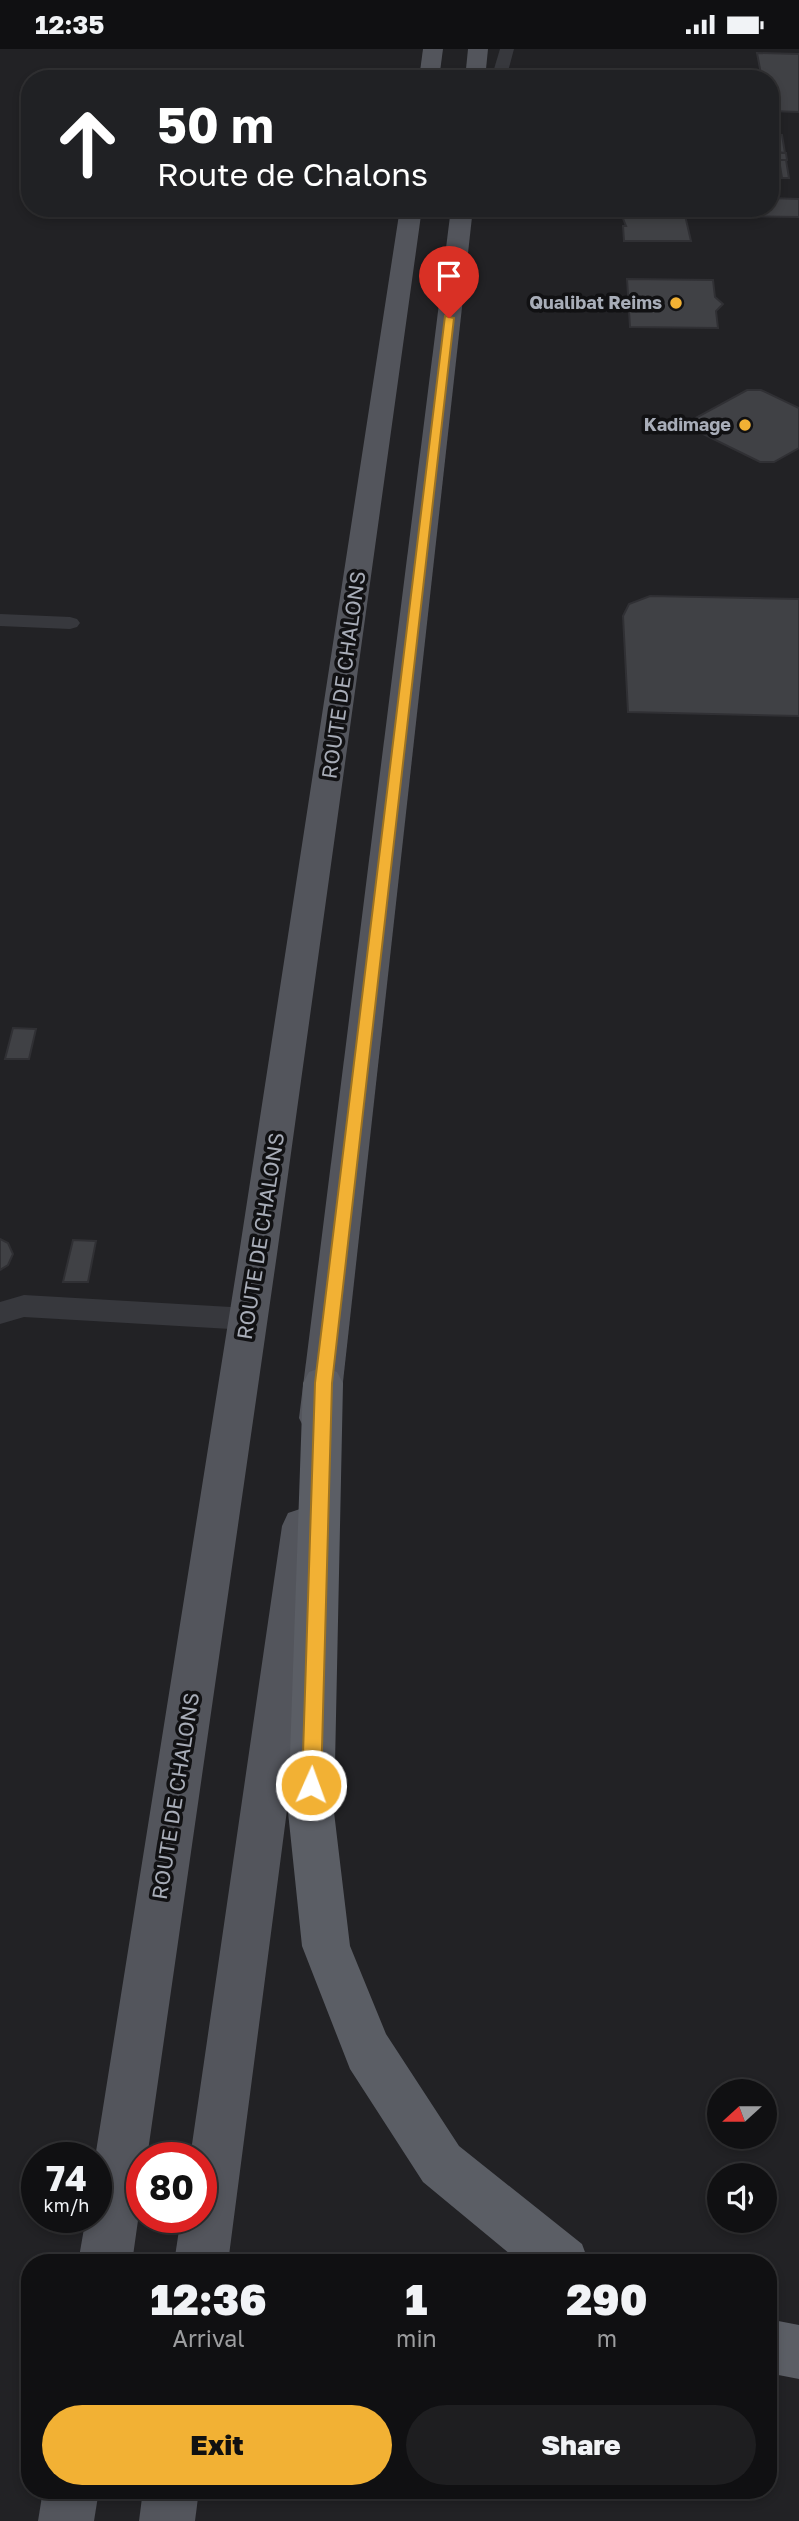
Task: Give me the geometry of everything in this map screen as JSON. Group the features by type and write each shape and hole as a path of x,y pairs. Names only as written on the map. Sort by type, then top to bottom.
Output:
{"highway":[{"path":"323,1383 311,1812 326,1946 368,2051 441,2165 553,2254"},
{"path":"777,2348 799,2352"}],"main road":[{"path":"430,70 433,49"},
{"path":"476,70 478,49"},
{"name":"ROUTE DE CHALONS","path":"106,2254 387,388 410,217"},
{"path":"202,2254 323,1383 461,217"},
{"path":"66,2521 70,2499"},
{"path":"167,2521 170,2499"}],"lane":[{"path":"501,70 507,49"},
{"path":"0,620 70,623"},
{"path":"0,1313 24,1306 248,1319"}],"shaded area":[{"path":"0,49 799,49 799,2521 0,2521"}],"building":[{"path":"757,53 799,54 799,112 779,111 779,70 760,70"},
{"path":"779,135 782,135 785,153 779,152"},
{"path":"779,152 786,153 787,160 779,160"},
{"path":"779,160 786,160 789,178 782,178"},
{"path":"779,198 799,199 799,217 779,217"},
{"path":"622,217 685,217 691,241 624,241 623,226 626,226"},
{"name":"Qualibat Reims","path":"627,279 713,280 715,297 723,304 716,311 718,328 630,327"},
{"name":"Kadimage","path":"747,390 761,390 799,408 799,448 774,462 760,462 691,428 690,421"},
{"path":"650,596 799,599 799,716 628,712 623,616 629,604"},
{"path":"13,1028 36,1029 29,1059 5,1059"},
{"path":"0,1239 8,1243 13,1254 8,1265 0,1270"},
{"path":"73,1240 96,1241 88,1282 63,1282"}],"place":[{"name":"Qualibat Reims","path":"676,303"},
{"name":"Kadimage","path":"745,425"}],"route":[{"path":"311,1785 323,1383 449,318"}]}
